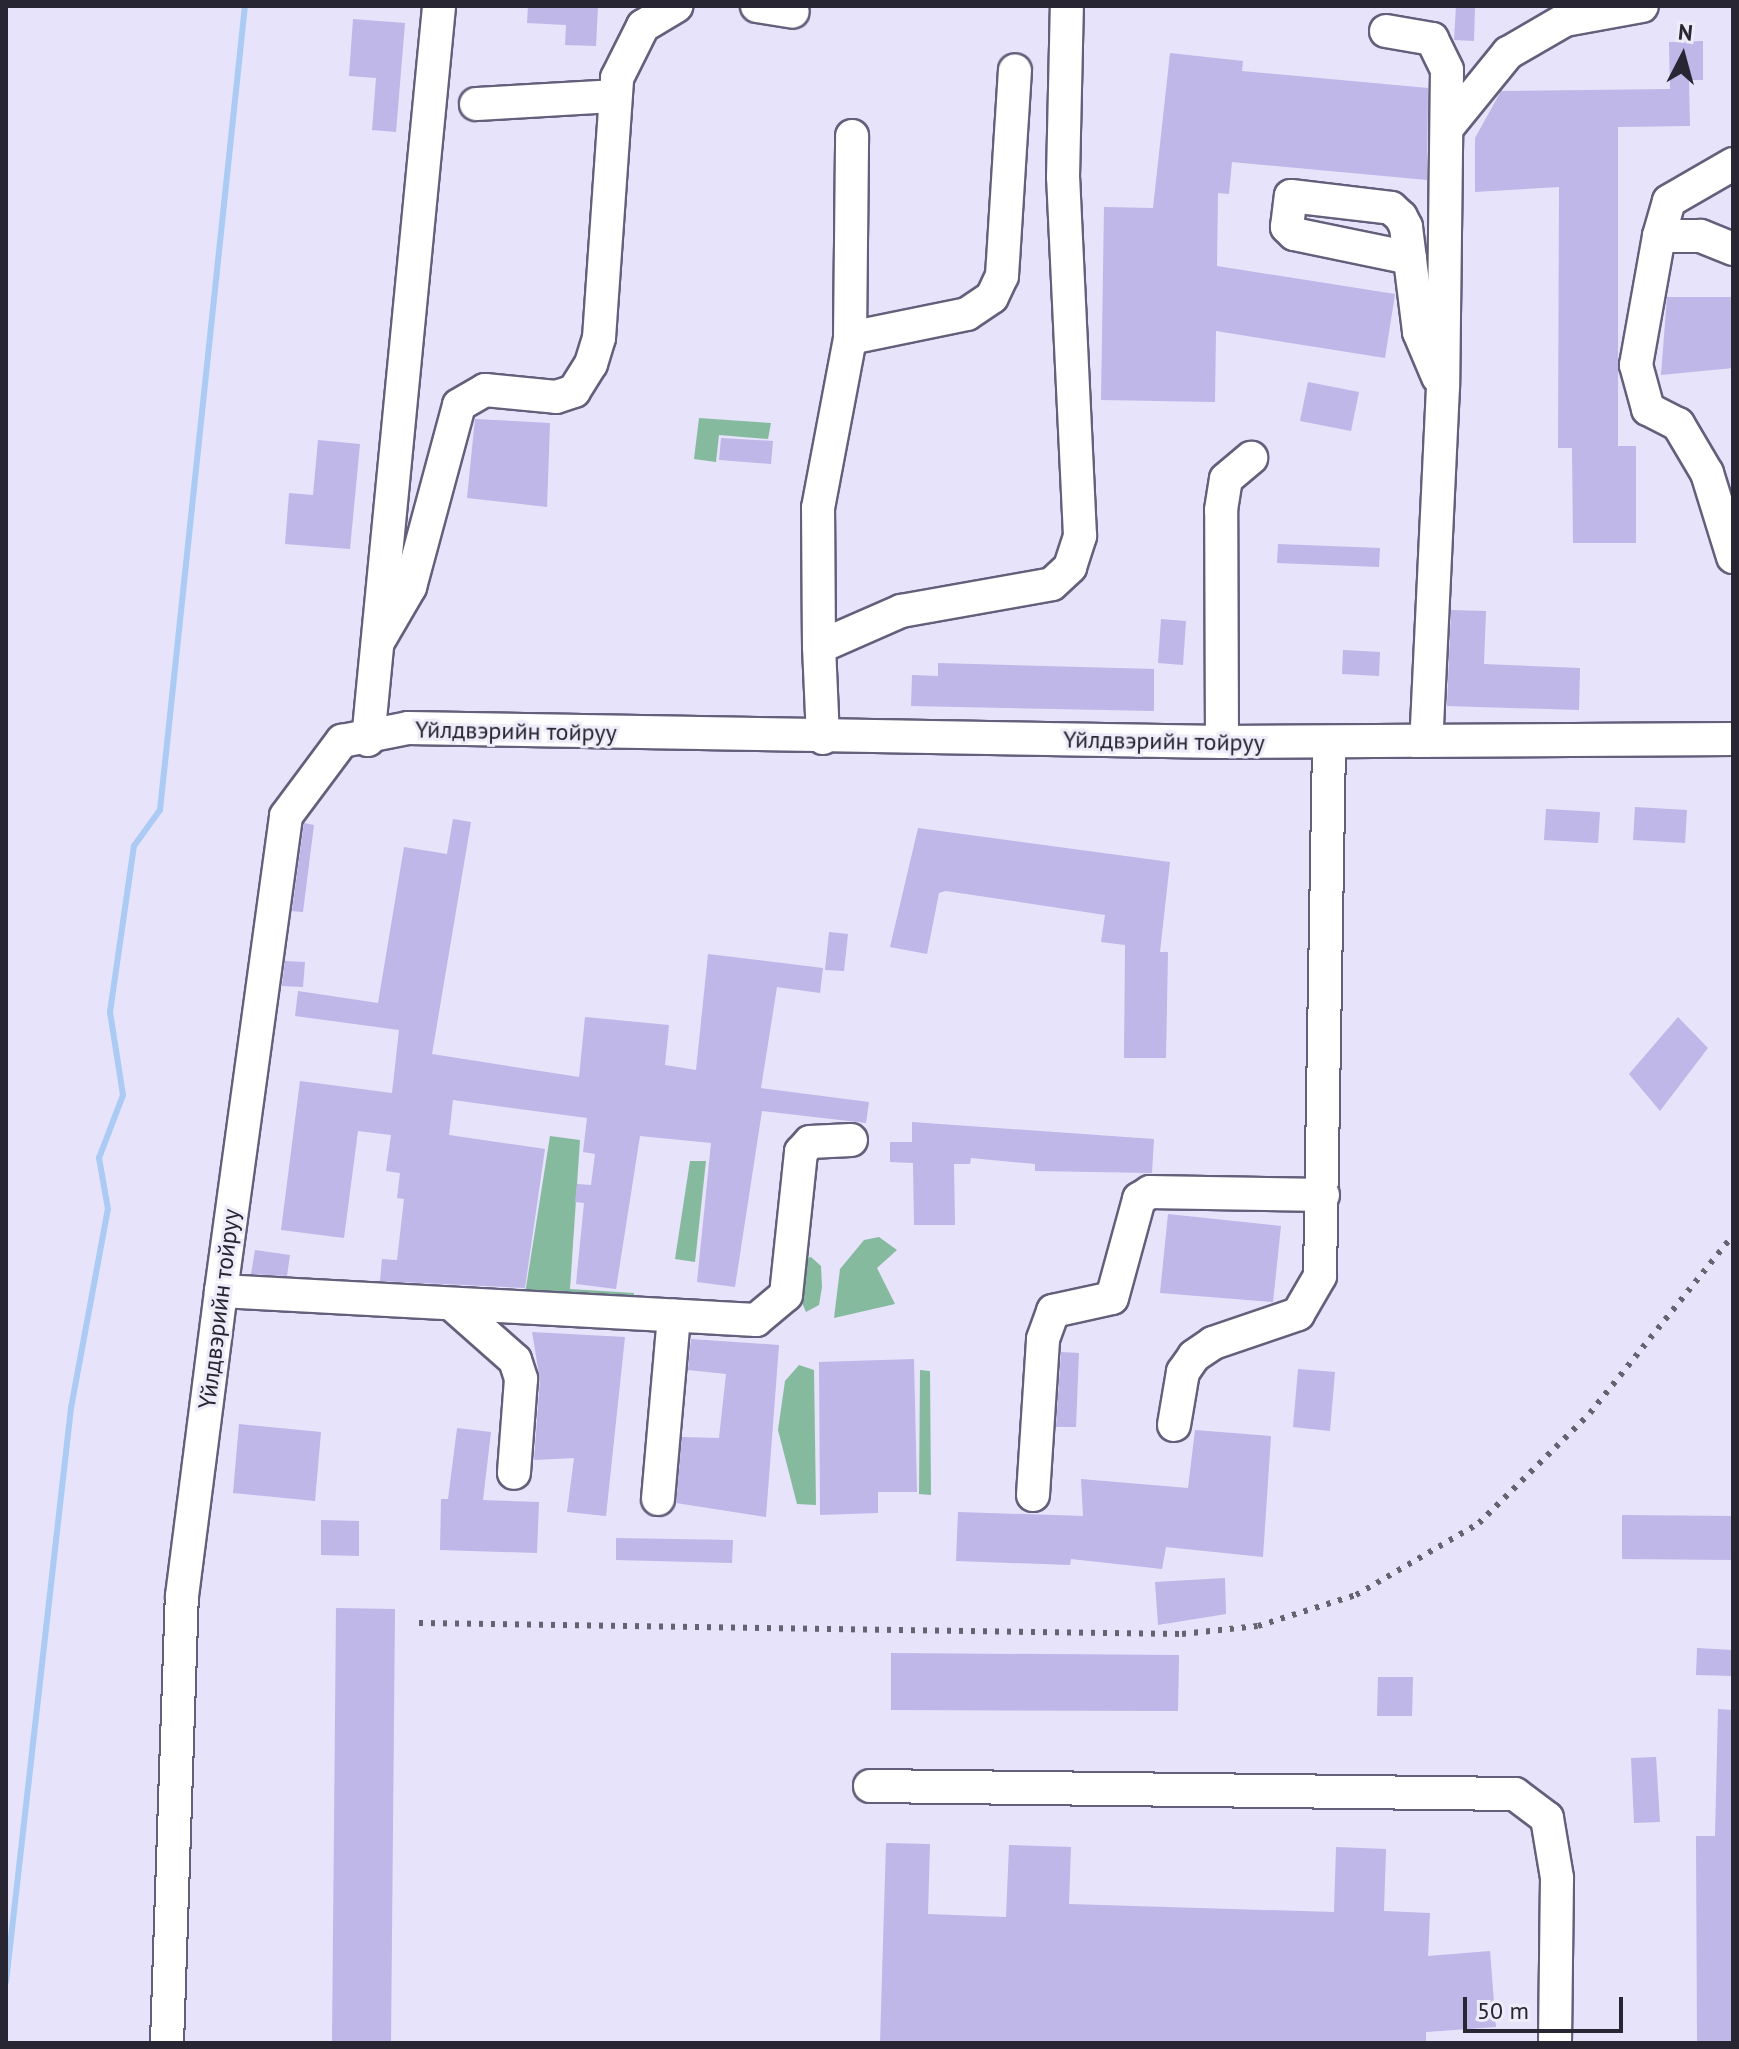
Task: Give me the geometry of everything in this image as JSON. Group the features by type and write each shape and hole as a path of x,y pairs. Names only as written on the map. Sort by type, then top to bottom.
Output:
{"lane":[{"path":"368,740 439,6"},
{"path":"378,642 410,587 459,405 485,390 556,397 574,391 591,364 599,338 614,96 626,48 643,26 676,6"},
{"path":"757,6 793,12"},
{"path":"819,647 901,611 1052,584 1070,567 1080,536 1063,177 1067,6"},
{"path":"1447,128 1508,53 1565,20 1642,6"},
{"path":"1386,31 1432,39 1442,52 1447,128 1443,387 1426,741"},
{"path":"850,338 967,314 992,297 1002,276 1015,70"},
{"path":"476,104 614,96"},
{"path":"823,738 818,508 850,338 852,136"},
{"path":"1733,164 1669,201 1659,236 1636,365 1648,409 1678,424 1707,473 1733,557"},
{"path":"1659,236 1700,236 1733,249"},
{"path":"1410,258 1419,332 1443,387"},
{"path":"1222,742 1221,510 1226,479 1251,458"},
{"name":"Үйлдвэрийн тойруу","path":"167,2043 182,1596 221,1291 286,816 342,741 368,740 408,728 823,738 1329,743 1733,739"},
{"path":"1174,1425 1183,1372 1194,1356 1310,1303 1320,1276 1329,743"},
{"path":"221,1291 455,1307 756,1320 781,1306 801,1152 810,1142 851,1140"},
{"path":"1033,1495 1043,1339 1053,1311 1112,1298 1139,1199 1150,1192 1323,1195"},
{"path":"455,1307 515,1360 521,1379 514,1473"},
{"path":"658,1499 674,1316"},
{"path":"870,1786 1515,1794 1547,1818 1557,1878 1555,2043"}],"shaded area":[{"path":"6,6 1733,6 1733,2043 6,2043"}],"green space":[{"path":"699,418 771,423 768,439 719,435 716,462 694,459"},
{"path":"550,1136 580,1140 570,1289 634,1293 632,1312 474,1302 475,1288 525,1294"},
{"path":"690,1161 706,1161 695,1262 675,1259"},
{"path":"879,1237 897,1250 877,1268 895,1304 834,1318 840,1269 864,1240"},
{"path":"811,1257 821,1266 822,1287 819,1305 806,1312 789,1273 796,1260"},
{"path":"799,1365 814,1370 816,1505 797,1504 778,1430 785,1381"},
{"path":"920,1370 930,1371 931,1495 919,1494"}],"building":[{"path":"528,6 598,6 596,46 565,45 566,25 527,23"},
{"path":"1456,6 1475,6 1474,41 1454,40"},
{"path":"353,19 405,23 396,132 372,130 376,78 349,76"},
{"path":"1703,41 1703,80 1689,80 1690,126 1618,127 1618,446 1636,446 1636,543 1573,543 1572,448 1558,448 1559,187 1475,192 1475,138 1501,91 1670,89 1669,42"},
{"path":"1170,53 1243,61 1242,71 1428,88 1427,180 1232,162 1229,194 1218,193 1217,266 1395,294 1385,358 1216,331 1215,402 1101,400 1104,207 1153,208"},
{"path":"1667,297 1733,297 1733,368 1661,375"},
{"path":"1308,382 1359,392 1351,431 1300,421"},
{"path":"475,419 550,423 547,507 467,498"},
{"path":"721,438 773,441 771,464 719,460"},
{"path":"318,440 360,444 350,549 285,544 289,493 313,495"},
{"path":"1278,544 1380,548 1379,567 1277,563"},
{"path":"1451,610 1486,611 1484,664 1580,668 1579,710 1447,706"},
{"path":"1161,619 1186,621 1183,665 1158,663"},
{"path":"1343,650 1380,652 1379,676 1342,674"},
{"path":"938,663 1154,669 1154,711 911,706 912,675 938,676"},
{"path":"1635,807 1687,810 1685,843 1633,840"},
{"path":"1546,809 1600,812 1598,843 1544,840"},
{"path":"453,819 471,822 432,1054 579,1077 585,1017 669,1025 665,1065 696,1070 708,954 823,968 820,993 777,987 761,1088 869,1102 866,1123 762,1111 735,1287 697,1282 711,1143 640,1136 616,1289 576,1284 584,1203 575,1202 577,1184 591,1185 595,1154 583,1152 587,1118 453,1100 449,1135 545,1149 525,1288 380,1281 382,1259 397,1260 404,1199 397,1198 400,1173 386,1171 391,1135 358,1131 344,1238 281,1230 300,1081 392,1093 399,1030 295,1016 298,991 378,1003 404,847 447,854"},
{"path":"304,823 314,825 303,912 292,911"},
{"path":"918,828 1170,862 1160,952 1168,952 1166,1058 1124,1058 1125,945 1101,942 1105,915 946,891 939,893 927,954 890,947"},
{"path":"829,932 848,934 844,971 825,970"},
{"path":"285,961 305,962 303,987 282,986"},
{"path":"1678,1017 1708,1048 1660,1111 1629,1074"},
{"path":"912,1122 1154,1139 1152,1173 1035,1171 1035,1164 971,1158 970,1164 954,1164 955,1225 914,1225 913,1163 890,1162 890,1142 912,1142"},
{"path":"1168,1214 1281,1226 1273,1302 1160,1293"},
{"path":"255,1250 290,1255 287,1276 251,1274"},
{"path":"532,1332 625,1337 606,1516 567,1512 574,1458 534,1460 540,1380"},
{"path":"691,1339 779,1345 766,1517 676,1503 682,1437 719,1438 726,1374 688,1370"},
{"path":"1061,1352 1079,1353 1076,1427 1056,1427"},
{"path":"914,1359 917,1492 878,1492 878,1513 820,1515 819,1362"},
{"path":"1298,1369 1335,1372 1330,1431 1293,1427"},
{"path":"239,1424 321,1432 315,1501 233,1493"},
{"path":"457,1428 491,1432 483,1500 539,1502 537,1553 440,1550 441,1499 448,1499"},
{"path":"1195,1430 1271,1436 1263,1557 1166,1547 1162,1569 1071,1559 1070,1565 956,1561 958,1512 1083,1516 1081,1479 1188,1488"},
{"path":"1622,1515 1733,1516 1733,1560 1622,1559"},
{"path":"321,1520 359,1521 359,1556 321,1555"},
{"path":"616,1538 733,1540 732,1563 616,1560"},
{"path":"1225,1578 1226,1614 1158,1625 1155,1582"},
{"path":"336,1608 395,1609 391,2043 332,2043"},
{"path":"1697,1648 1733,1650 1733,1676 1696,1675"},
{"path":"891,1653 1179,1655 1178,1711 891,1710"},
{"path":"1378,1677 1413,1677 1412,1716 1377,1716"},
{"path":"1718,1709 1733,1710 1733,2043 1697,2043 1696,1836 1715,1836"},
{"path":"1656,1757 1660,1822 1634,1823 1631,1758"},
{"path":"886,1843 930,1844 928,1914 1006,1917 1009,1845 1071,1847 1069,1904 1334,1912 1336,1847 1386,1849 1384,1911 1430,1913 1428,1956 1490,1951 1496,2027 1426,2032 1426,2043 880,2043"}],"waterway":[{"path":"6,1982 71,1408 108,1209 99,1158 123,1095 110,1012 134,846 160,810 245,6"}],"railway":[{"path":"419,1623 1182,1634 1258,1626 1356,1595 1479,1523 1590,1413 1733,1235"}]}
